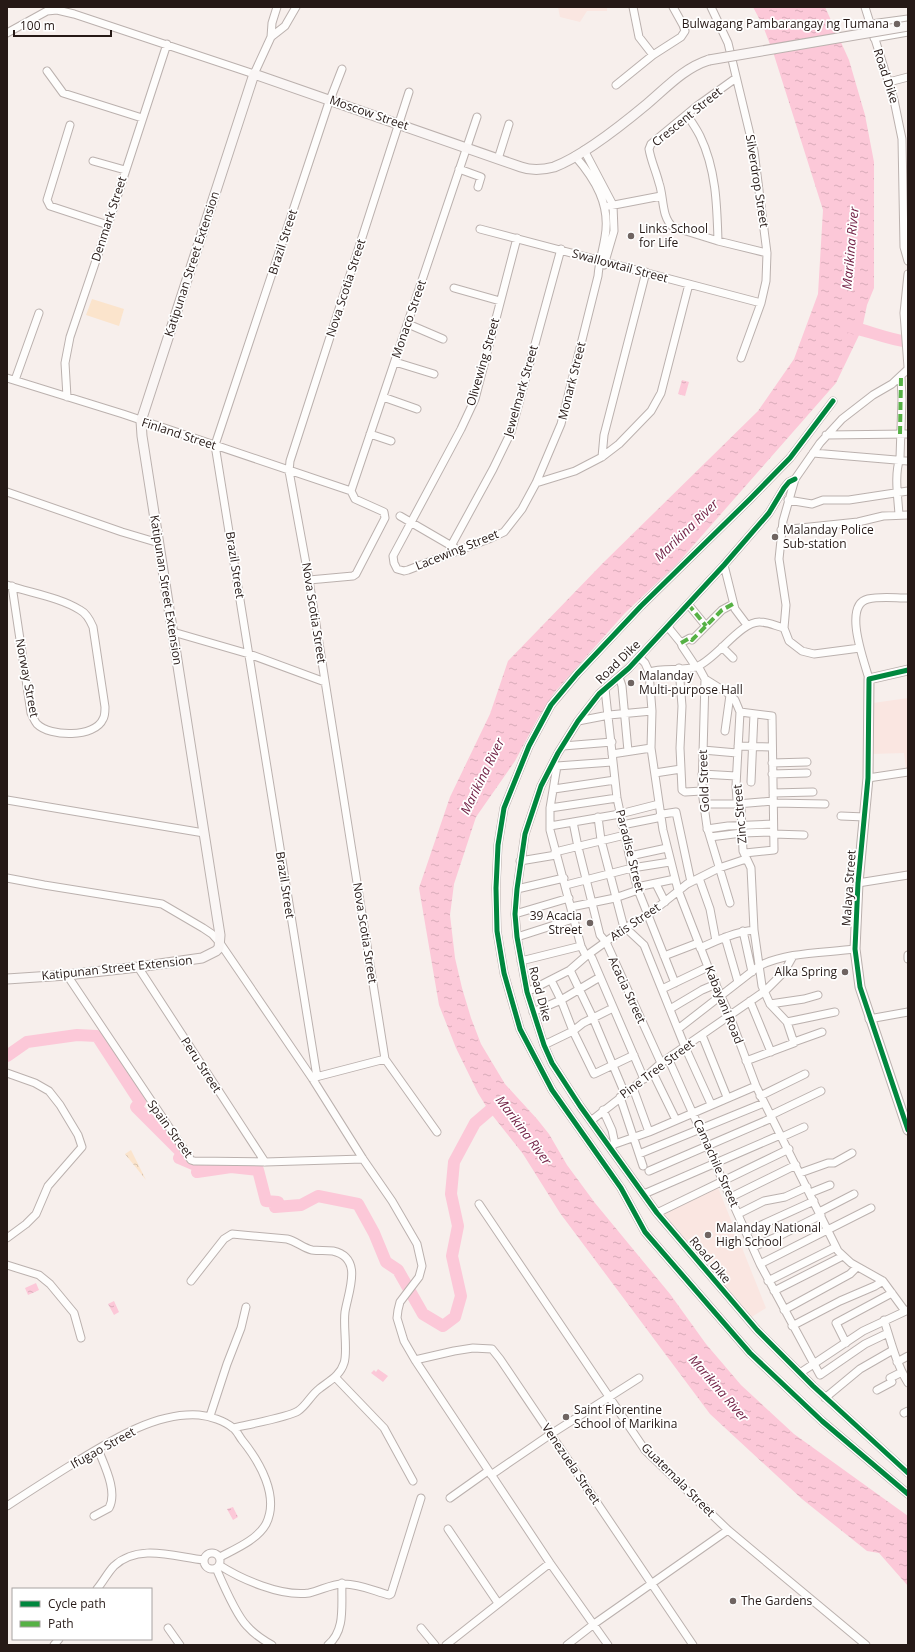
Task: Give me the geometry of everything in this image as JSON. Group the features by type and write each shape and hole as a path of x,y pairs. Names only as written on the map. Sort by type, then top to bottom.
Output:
{"street":[{"name":"Katipunan Street Extension","path":"8,977 67,975 207,957 216,951 220,943 220,935 142,436 141,421 254,74 271,37 272,23 277,7"},
{"name":"Katipunan Street Extension","path":"271,37 285,26 296,7"},
{"path":"633,7 639,37 653,55"},
{"path":"616,85 653,55 681,37 685,31 672,7"},
{"name":"Silverdrop Street","path":"711,7 728,43 754,151 767,253 766,281 761,303 741,358"},
{"name":"Road Dike","path":"865,9 889,82 902,139 904,248 908,261"},
{"name":"Moscow Street","path":"7,33 43,13 54,10 74,14 330,100 521,167 536,170 554,167 575,156 628,119 684,72 696,65 709,60 908,26"},
{"path":"871,24 908,19"},
{"path":"874,38 908,32"},
{"name":"Denmark Street","path":"67,396 65,362 67,348 166,44"},
{"name":"Brazil Street","path":"314,1077 249,654 215,445 330,100 342,70"},
{"path":"47,71 63,94 142,118"},
{"path":"889,82 908,77"},
{"name":"Crescent Street","path":"736,78 687,114 651,144 649,149 660,185 667,220 673,227 718,241 767,253"},
{"name":"Nova Scotia Street","path":"409,92 292,453 289,471 309,580 385,1059 437,1132"},
{"path":"687,114 700,136 714,177 718,241"},
{"name":"Monaco Street","path":"351,491 476,117"},
{"path":"498,159 509,124"},
{"path":"70,125 47,200 48,204 50,206 108,225"},
{"name":"Monark Street","path":"536,484 561,424 610,231 613,205 584,150"},
{"name":"Monark Street","path":"575,156 587,169 601,194 610,231"},
{"path":"93,161 125,170"},
{"path":"459,169 481,177 478,187"},
{"path":"605,206 661,196"},
{"name":"Swallowtail Street","path":"480,229 561,249 761,303"},
{"name":"Olivewing Street","path":"412,522 461,429 475,399 517,238"},
{"name":"Jewelmark Street","path":"454,548 511,432 561,249"},
{"path":"602,457 604,435 646,272"},
{"path":"860,648 814,654 807,653 791,644 785,635 784,628 786,605 779,559 782,530 788,500 795,479 826,435 842,419 900,377 908,368 907,329 904,313 908,274"},
{"path":"536,484 569,473 602,457 619,444 651,411 661,393 689,284"},
{"path":"454,288 500,301"},
{"path":"15,380 39,313"},
{"path":"408,324 443,339"},
{"path":"395,362 434,374"},
{"path":"899,515 897,464 899,461 904,434 900,377"},
{"name":"Finland Street","path":"7,378 67,396 351,491"},
{"path":"383,397 417,409"},
{"path":"832,400 790,458 641,606 577,674 551,705 529,746 504,808 498,845 496,888 497,931 504,973 520,1029 552,1090 621,1188 645,1232 750,1353 822,1420 908,1494"},
{"path":"370,434 391,441"},
{"path":"826,435 904,434"},
{"path":"813,453 908,461"},
{"name":"Road Dike","path":"795,479 789,482 769,513 668,627 619,677 605,689 578,721 562,746 555,765 541,786 526,834 516,889 515,914 517,937 527,992 544,1045 552,1063 565,1084 612,1146 657,1213 757,1330 826,1398 908,1473"},
{"name":"Lacewing Street","path":"412,522 393,556 397,569 404,571 454,548 491,538 504,532 522,509 536,484"},
{"path":"309,580 353,576 356,574 385,518 384,512 355,499 351,491"},
{"path":"788,500 812,504 823,500 849,500 908,491"},
{"path":"7,492 122,532 159,543"},
{"path":"782,530 858,522 883,516 908,515"},
{"path":"400,516 454,548"},
{"path":"724,565 733,604 737,614 747,625"},
{"name":"Norway Street","path":"10,586 53,599 81,610 90,620 93,627 105,707 103,720 94,728 85,732 72,734 52,732 36,724 32,713 10,586"},
{"path":"908,598 870,599 861,602 856,610 855,617 860,648 870,679 908,670"},
{"path":"688,604 706,626"},
{"path":"681,643 690,638 692,640 722,610 733,604"},
{"path":"649,672 697,666 722,648 747,625 760,622 784,628"},
{"path":"668,627 681,643 705,679 730,695 735,700 740,712 771,715 773,833"},
{"path":"173,632 249,654 325,682"},
{"path":"722,648 733,658"},
{"name":"Kabayani Road","path":"639,657 645,663 649,672 652,710 651,748 659,804 670,862 678,890 699,945 730,1014 760,1096 789,1149 836,1247 843,1256 857,1267 883,1281 907,1311"},
{"path":"679,668 682,706 680,748 683,791 702,791"},
{"path":"619,677 622,686 628,751"},
{"name":"Gold Street","path":"705,679 702,791 708,833 730,903"},
{"name":"Malaya Street","path":"870,679 868,778 858,883 855,949 859,985 908,1130"},
{"name":"Paradise Street","path":"605,689 609,714 612,742 612,762 617,798 632,868 648,915 675,983"},
{"path":"725,731 730,695"},
{"path":"578,721 609,714 652,710"},
{"name":"Zinc Street","path":"740,712 736,776 737,800 741,808 743,849 751,868 754,930 758,966 762,986 770,1004"},
{"path":"751,782 754,714"},
{"path":"562,746 612,742"},
{"path":"702,750 738,750 752,747 771,747"},
{"path":"612,754 651,748"},
{"path":"612,762 555,765 554,789 550,808 550,826 581,946 587,955 592,958 644,1079"},
{"path":"772,763 807,762"},
{"path":"655,773 681,769"},
{"path":"868,778 908,772"},
{"path":"772,774 806,773"},
{"path":"702,774 736,776"},
{"path":"554,789 615,780"},
{"path":"773,793 813,792"},
{"path":"550,808 617,798"},
{"path":"7,800 204,833"},
{"path":"704,804 773,802 825,804"},
{"path":"550,826 620,814 659,804"},
{"path":"622,825 657,818 674,811 676,813 691,882"},
{"path":"841,816 864,817"},
{"path":"598,817 601,840 615,898 625,928 644,945 685,1047 711,1104"},
{"name":"Acacia Street","path":"573,822 600,935 606,942 661,1063"},
{"path":"708,833 742,825 773,824"},
{"path":"708,833 773,833 804,835"},
{"name":"Atis Street","path":"527,992 570,970 587,955 625,928 648,915 678,890 691,882 745,856 773,851 773,833"},
{"path":"520,861 556,854 601,840 625,835"},
{"path":"630,856 667,848"},
{"path":"516,889 586,880 610,875 632,868 670,862"},
{"path":"858,883 908,876"},
{"path":"7,878 162,904 212,934 220,943 314,1077 363,1159 392,1201 417,1244 422,1266 419,1277 400,1302 397,1318 404,1341 414,1360 550,1564 608,1645"},
{"path":"699,878 710,909 716,941"},
{"path":"571,907 615,898 638,888 675,879"},
{"path":"656,884 665,902"},
{"path":"515,914 569,898"},
{"path":"517,937 574,919"},
{"path":"664,956 716,941 743,931 754,930"},
{"path":"743,931 752,972"},
{"path":"725,937 738,982"},
{"path":"521,961 581,946"},
{"path":"678,1029 758,966 778,958 855,949"},
{"name":"Pine Tree Street","path":"592,1120 644,1079 661,1063 765,991 784,972 793,956"},
{"name":"Peru Street","path":"138,967 264,1162"},
{"path":"662,989 708,967"},
{"path":"570,970 614,1064 634,1138 639,1154 646,1168 707,1147 771,1117 821,1091"},
{"name":"Spain Street","path":"67,975 188,1158 194,1161 264,1162 363,1159"},
{"path":"533,1012 561,1000 600,978"},
{"path":"551,980 561,1000 573,1031 594,1074 634,1055"},
{"path":"670,1009 702,990 716,984"},
{"path":"770,1004 804,999 818,994"},
{"path":"750,1001 771,1052"},
{"path":"770,1004 786,1022 794,1042"},
{"path":"544,1045 573,1031 578,1026 613,1008"},
{"path":"786,1022 835,1012"},
{"path":"869,1018 908,1012"},
{"path":"746,1061 822,1032"},
{"path":"702,1035 727,1097"},
{"name":"Camachile Street","path":"668,1058 760,1264 792,1326 820,1375 865,1344 888,1333"},
{"path":"314,1077 385,1059"},
{"path":"652,1071 676,1120"},
{"path":"7,1072 35,1083 49,1091 60,1105 82,1143 80,1149 48,1186 36,1214 26,1224 7,1238"},
{"path":"760,1096 805,1074"},
{"path":"603,1110 612,1130 612,1146 649,1132 727,1097 756,1086"},
{"path":"633,1088 649,1132"},
{"path":"639,1154 764,1103"},
{"path":"644,1194 778,1136 782,1136 804,1127"},
{"path":"657,1213 789,1149"},
{"path":"800,1173 828,1163 834,1163 852,1153"},
{"path":"731,1197 796,1166"},
{"path":"738,1214 764,1201 830,1185"},
{"path":"753,1247 781,1235 854,1194"},
{"path":"746,1232 814,1201"},
{"name":"Guatemala Street","path":"479,1204 645,1450 728,1530 861,1644"},
{"path":"760,1264 871,1208"},
{"path":"191,1282 224,1238 232,1234 287,1239 312,1250 334,1251 343,1256 348,1262 352,1275 345,1311 344,1363 336,1378 313,1393 298,1411 233,1428"},
{"path":"768,1280 836,1247"},
{"path":"774,1291 843,1256"},
{"path":"7,1265 39,1275 50,1284 74,1313 81,1338"},
{"path":"784,1310 850,1274 857,1267"},
{"path":"792,1326 883,1281"},
{"path":"846,1343 836,1323 892,1293"},
{"path":"210,1416 227,1364 241,1328 246,1307"},
{"path":"800,1373 863,1331 884,1320 907,1311"},
{"path":"884,1320 897,1362 908,1382"},
{"name":"Venezuela Street","path":"414,1360 467,1349 492,1349 693,1645"},
{"path":"826,1398 860,1369 893,1350"},
{"path":"897,1362 908,1356"},
{"path":"877,1390 892,1382 890,1378 902,1372"},
{"path":"336,1378 384,1428 413,1481"},
{"path":"450,1498 639,1378"},
{"name":"Ifugao Street","path":"7,1506 129,1431 179,1416 210,1416 233,1428 254,1456 263,1473 269,1492 270,1502 266,1524 256,1536 218,1563"},
{"path":"94,1516 109,1508 112,1499 110,1485 98,1449"},
{"path":"218,1563 232,1574 278,1590 306,1594 342,1584 361,1586 388,1595 391,1594 421,1498"},
{"path":"448,1529 498,1603"},
{"path":"567,1645 594,1624 728,1530"},
{"path":"98,1588 113,1568 128,1556 153,1553 204,1560"},
{"path":"204,1560 206,1555 216,1553 218,1563 240,1617 246,1626 272,1645"},
{"path":"204,1560 207,1566 211,1568 218,1563"},
{"path":"446,1645 550,1564"},
{"path":"328,1645 338,1634 341,1625 342,1584"},
{"path":"168,1628 180,1645"},
{"path":"421,1628 434,1645"}],"shaded area":[{"path":"558,7 607,7 607,11 587,11 580,22 560,17"},
{"path":"908,698 908,769 906,769 904,753 871,754 873,703"},
{"name":"Malanday National High School","path":"717,1185 766,1308 750,1318 660,1214"}],"green space":[{"path":"92,299 124,309 119,326 86,315"},
{"path":"131,1150 146,1180 125,1154"}],"water":[{"name":"Marikina River","path":"753,7 825,7 849,60 865,115 874,162 874,288 867,305 862,329 836,383 677,564 625,613 554,693 538,718 515,761 476,817 454,884 450,915 455,958 471,1018 481,1044 505,1084 549,1134 567,1165 595,1203 670,1294 706,1344 741,1385 794,1434 908,1516 908,1586 879,1553 867,1551 802,1499 710,1414 560,1213 523,1154 489,1111 478,1093 456,1048 439,1005 419,888 450,797 490,714 508,661 603,563 758,411 794,359 818,294 823,210 774,55 763,26"},
{"path":"682,380 689,382 685,396 678,394"},
{"path":"36,1283 39,1290 28,1295 25,1288"},
{"path":"114,1301 119,1312 114,1315 108,1304"},
{"path":"378,1369 388,1376 383,1382 371,1373 374,1370 376,1372"},
{"path":"233,1507 238,1517 233,1520 227,1509"}],"waterway":[{"path":"846,326 908,342"},
{"name":"Marikina River","path":"7,1056 27,1042 77,1035 97,1036 140,1102 136,1107 182,1153 179,1158 200,1167 197,1172 231,1167 258,1170 266,1201 278,1202 275,1207 301,1205 318,1196 358,1204 374,1233 386,1262 398,1270 423,1314 443,1326 455,1317 461,1296 452,1256 458,1226 451,1194 454,1162 475,1123 489,1111 502,1104"}],"marked path":[{"path":"900,434 901,377"},
{"path":"688,604 706,626"},
{"path":"681,643 690,638 692,640 722,610 733,604"}],"cycle path":[{"path":"833,401 790,458 641,606 577,674 551,705 529,746 504,808 498,845 496,888 497,931 504,973 520,1029 552,1090 621,1188 645,1232 750,1353 822,1421 908,1494"},
{"path":"795,479 789,482 784,488 769,513 724,565 629,668 599,694 578,721 558,753 541,786 525,834 515,914 517,937 527,992 544,1045 552,1063 580,1106 657,1213 757,1330 813,1386 908,1473"},
{"path":"908,670 869,679 868,778 858,883 855,949 860,987 908,1130"}],"place":[{"name":"Bulwagang Pambarangay ng Tumana","path":"897,24"},
{"name":"Links School for Life","path":"631,236"},
{"name":"Malanday Police Sub-station","path":"775,537"},
{"name":"Malanday Multi-purpose Hall","path":"631,683"},
{"name":"39 Acacia Street","path":"590,923"},
{"name":"Alka Spring","path":"845,972"},
{"name":"Malanday National High School","path":"708,1235"},
{"name":"Saint Florentine School of Marikina","path":"566,1417"},
{"name":"The Gardens","path":"733,1601"}]}
